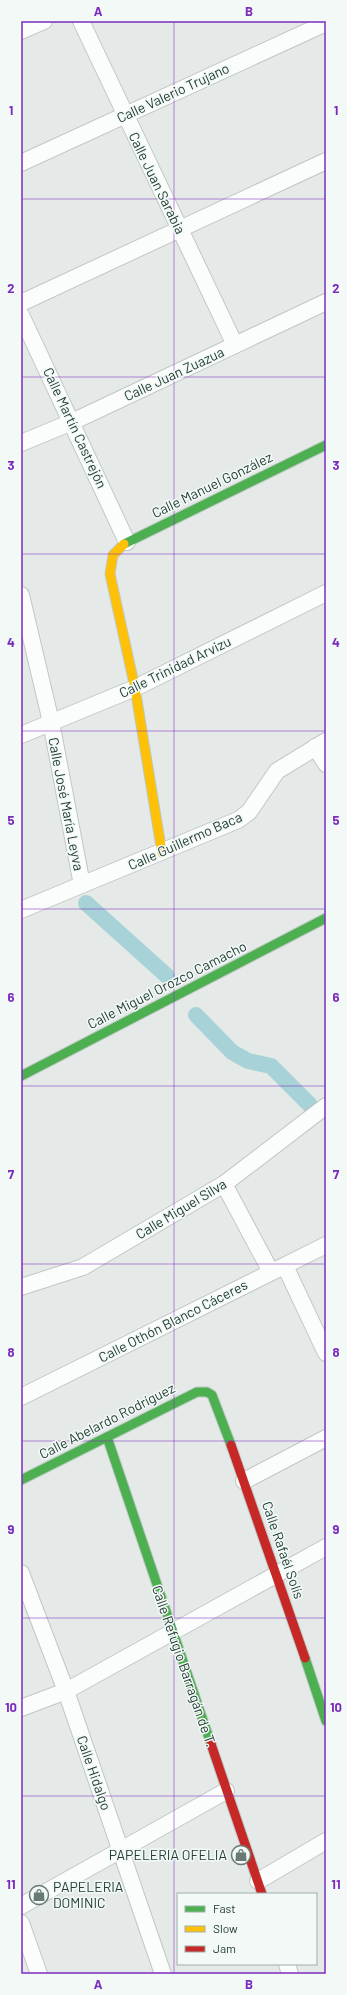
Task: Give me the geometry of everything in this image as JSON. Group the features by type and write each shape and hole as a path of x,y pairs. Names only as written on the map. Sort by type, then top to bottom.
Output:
{"street":[{"path":"21,31 44,21"},
{"name":"Calle Juan Sarabia","path":"81,21 124,115 235,345"},
{"name":"Calle Valerio Trujano","path":"21,163 326,22"},
{"path":"21,303 326,161"},
{"name":"Calle Juan Zuazua","path":"21,443 72,422 326,302"},
{"name":"Calle Martín Castrejón","path":"21,315 127,542"},
{"name":"Calle Manuel González","path":"135,688 110,574 109,563 112,553 127,542 326,445"},
{"name":"Calle Trinidad Arvizu","path":"21,735 135,688 326,593"},
{"name":"Calle José María Leyva","path":"21,595 51,722 82,885"},
{"path":"135,688 162,853"},
{"path":"320,744 326,764"},
{"name":"Calle Guillermo Baca","path":"21,910 162,853 244,817 277,771 320,744"},
{"name":"Calle Miguel Orozco Camacho","path":"21,1076 326,918"},
{"name":"Calle Miguel Silva","path":"21,1287 82,1267 224,1184 326,1106"},
{"path":"224,1184 278,1269 326,1353"},
{"name":"Calle Othón Blanco Cáceres","path":"21,1397 326,1245"},
{"name":"Calle Abelardo Rodríguez","path":"21,1480 197,1392 207,1392"},
{"name":"Calle Rafaél Solís","path":"207,1392 215,1401 276,1574 321,1690 326,1721"},
{"name":"Calle Refugio Barragán de T.","path":"107,1437 226,1791 260,1887"},
{"path":"244,1481 326,1438"},
{"path":"21,1708 66,1691 326,1547"},
{"name":"Calle Hidalgo","path":"21,1573 66,1691 163,1974"},
{"path":"21,1906 226,1791"},
{"path":"260,1887 326,1841"},
{"path":"21,1923 39,1974"}],"waterway":[{"path":"86,903 167,976"},
{"path":"196,1015 232,1052 248,1061 271,1066 310,1105"}],"traffic: fast":[{"path":"124,544 326,445"},
{"path":"21,1076 326,918"},
{"path":"21,1480 197,1392 207,1392 212,1395 231,1445"},
{"path":"107,1437 211,1744"},
{"path":"305,1658 326,1721"}],"traffic: slow":[{"path":"124,544 113,555 110,574 135,688 162,853"}],"traffic: jam":[{"path":"231,1445 305,1658"},
{"path":"211,1744 262,1893"}],"place":[{"name":"PAPELERIA OFELIA","path":"241,1855"},
{"name":"PAPELERIA DOMINIC","path":"39,1895"}]}
